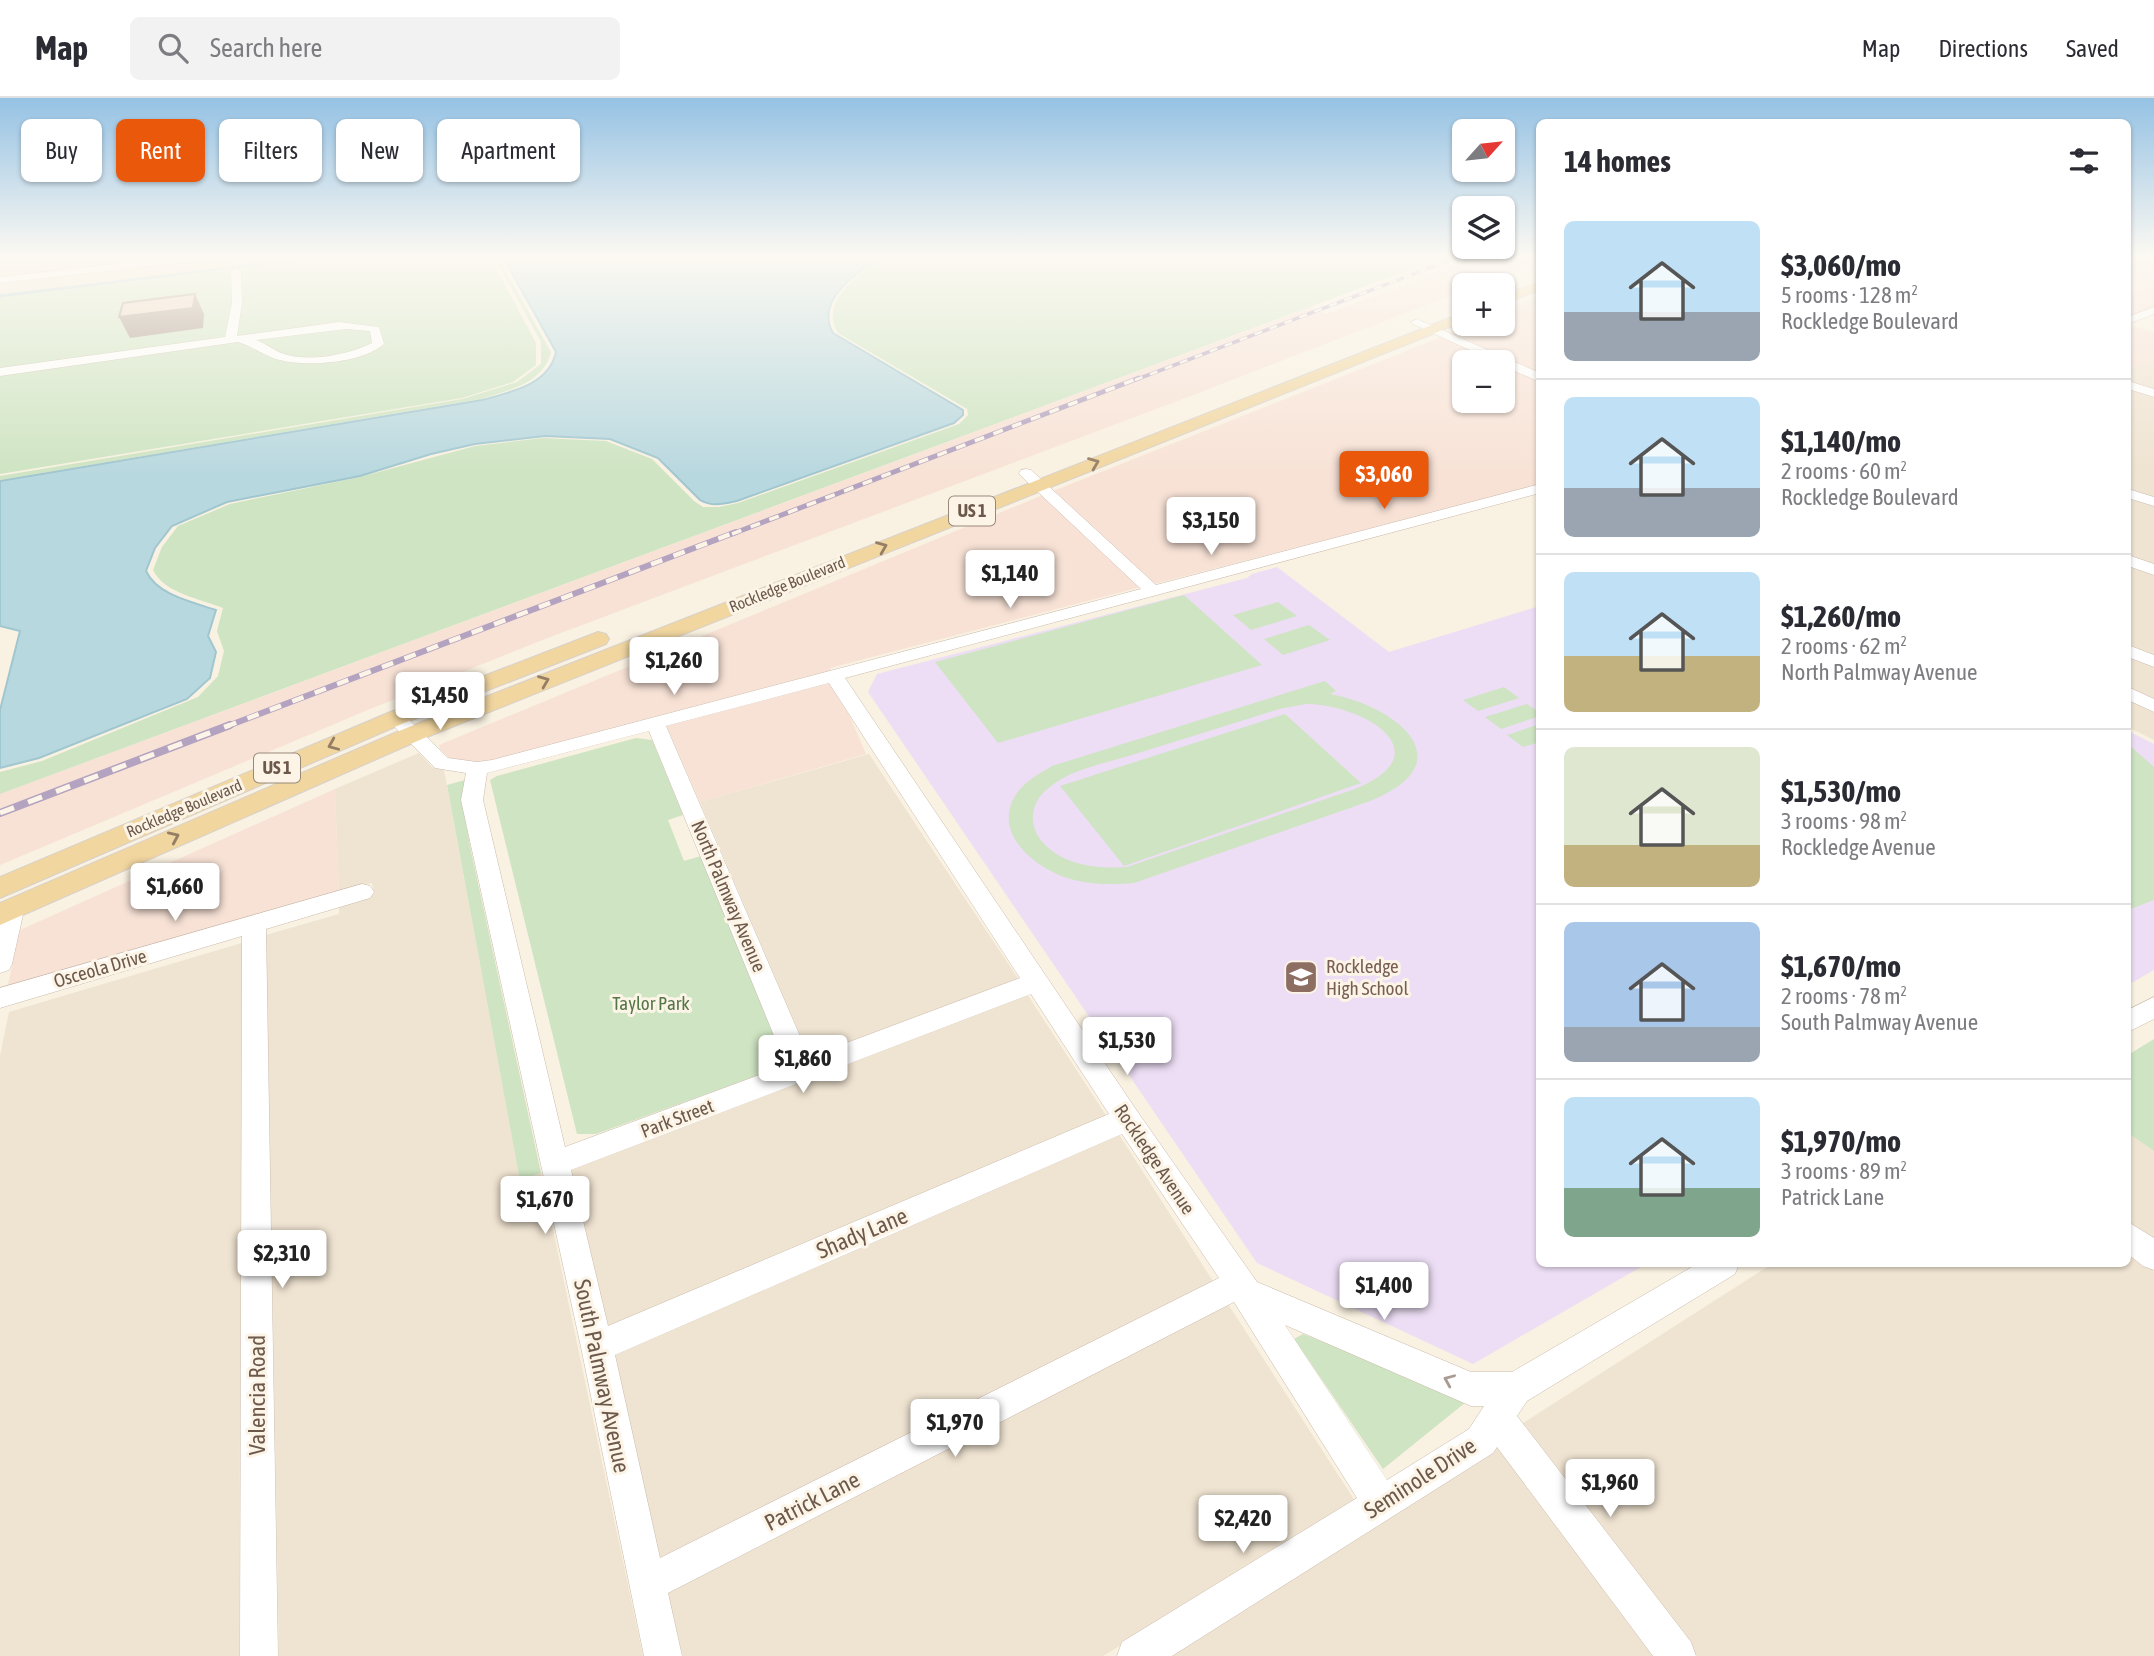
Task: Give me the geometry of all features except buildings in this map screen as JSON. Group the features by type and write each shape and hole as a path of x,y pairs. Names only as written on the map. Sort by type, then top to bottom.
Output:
{"main road":[{"name":"Rockledge Boulevard","path":"5,898 25,894 82,852 404,726 827,569 1214,400 1398,330"},
{"name":"Rockledge Boulevard","path":"5,898 404,726 800,561 861,537 1207,418 1429,330"},
{"path":"1257,398 1257,390 1265,381"},
{"path":"1207,418 1213,410 1214,400"},
{"path":"827,569 833,557 861,537"},
{"path":"773,590 795,573 801,566 800,561"}],"street":[{"path":"234,339 235,330"},
{"path":"0,372 319,330"},
{"path":"234,339 259,345 276,356 292,359 351,355 369,351 378,344 379,339 374,330"},
{"path":"1437,330 1536,376"},
{"path":"2131,386 2154,393"},
{"path":"1032,479 1154,592"},
{"path":"404,726 442,764 485,767 834,677 1536,489"},
{"path":"2131,494 2154,502"},
{"path":"2131,561 2154,570"},
{"path":"2131,651 2154,662"},
{"name":"Rockledge Avenue","path":"834,677 1126,1119 1242,1288 1381,1503"},
{"path":"2131,694 2154,706"},
{"name":"North Palmway Avenue","path":"655,722 802,1070"},
{"name":"South Palmway Avenue","path":"485,767 472,800 597,1348 663,1656"},
{"name":"Osceola Drive","path":"0,998 362,892"},
{"path":"0,964 5,898"},
{"name":"Valencia Road","path":"254,924 259,1656"},
{"name":"Park Street","path":"554,1164 1036,982"},
{"path":"2131,1020 2154,1007"},
{"name":"Shady Lane","path":"597,1348 1126,1119"},
{"path":"2131,1238 2154,1256"},
{"name":"Seminole Drive","path":"1136,1656 1481,1441 1506,1403 1719,1267"},
{"path":"1242,1288 1506,1403 1677,1656"},
{"name":"Patrick Lane","path":"646,1585 1242,1288"}],"shaded area":[{"path":"1250,330 1362,330 545,639 370,709 0,865 0,794"},
{"path":"1515,330 1536,330 1536,373 1515,364 1515,350 1485,350 1454,336 1515,336"},
{"path":"2131,330 2154,332 2154,361 2133,367"},
{"path":"1444,336 1474,350 1452,350 1452,413 1515,413 1515,370 1536,379 1536,486 1154,584 1053,491"},
{"path":"2154,361 2154,391 2131,384 2133,367"},
{"path":"2131,388 2154,395 2154,499 2131,491"},
{"path":"1043,495 1141,587 830,668 831,673 493,761 481,763 450,759 440,749 439,745"},
{"path":"2131,496 2154,505 2154,567 2131,557"},
{"path":"2131,564 2154,573 2154,657 2131,646"},
{"name":"Rockledge High School","path":"1277,567 1389,652 1536,607 1536,1267 1641,1267 1473,1364 1257,1263 868,692 877,674 1247,578"},
{"path":"2131,655 2154,666 2154,701 2131,690"},
{"path":"828,682 850,717 866,754 700,802 666,724"},
{"path":"2131,699 2154,710 2154,740 2131,728"},
{"path":"2131,732 2154,744 2154,970 2131,983"},
{"path":"419,753 432,767 444,770 520,1181 541,1173 643,1656 279,1656 266,935 339,914 339,905 374,894 372,883 339,893 335,789"},
{"path":"869,754 1019,980 810,1058 700,802"},
{"path":"335,789 339,893 7,989 20,930"},
{"path":"242,943 239,1656 0,1656 0,1056 9,1012"},
{"path":"1027,994 1107,1117 609,1330 570,1168"},
{"path":"1118,1133 1214,1283 660,1561 614,1352"},
{"path":"2131,1135 2154,1151 2154,1244 2131,1226"},
{"path":"2131,1250 2154,1269 2154,1656 1697,1656 1520,1425 1767,1267 2131,1267"},
{"path":"1228,1304 1355,1501 1103,1656 683,1656 667,1591"},
{"path":"1499,1444 1657,1656 1170,1656"}],"green space":[{"path":"0,330 529,330 536,343 536,365 513,382 462,398 0,474"},
{"path":"534,330 539,330 551,352 541,372 513,389 481,399 0,480 0,476 462,399 517,382 541,364 541,342"},
{"path":"837,330 1248,330 0,794 0,772 42,761 198,697 218,676 224,651 217,631 223,608 174,590 158,578 153,570 162,547 178,526 230,504 360,477 475,446 543,438 606,441 652,459 694,501 703,507 719,507 738,503 959,424 968,415 967,409 838,333"},
{"path":"1184,595 1262,665 998,743 935,662"},
{"path":"1278,602 1297,616 1251,630 1233,615"},
{"path":"1309,625 1330,640 1283,655 1264,639"},
{"path":"1325,681 1336,691 1330,694 1355,700 1378,710 1397,723 1411,737 1417,753 1414,770 1399,786 1370,801 1134,883 1117,884 1081,882 1052,872 1029,856 1013,835 1009,823 1015,796 1027,782 1052,766","holes":["1306,704 1328,706 1370,721 1385,733 1394,746 1393,760 1381,775 1355,789 1127,867 1095,867 1074,862 1055,853 1036,833 1033,818 1040,796 1055,783 1077,772 1279,709"]},
{"path":"1504,687 1519,698 1478,711 1463,700"},
{"path":"1527,704 1536,710 1536,717 1501,729 1485,717"},
{"path":"1285,714 1361,783 1124,866 1060,786"},
{"path":"1536,725 1536,743 1523,747 1507,735"},
{"name":"Taylor Park","path":"636,738 652,740 683,815 668,820 684,861 701,856 785,1053 776,1066 767,1072 596,1134 577,1134 490,780"},
{"path":"2131,747 2154,767 2154,900 2131,909"},
{"path":"465,780 462,803 471,851 541,1173 520,1181 447,785"},
{"path":"2154,1039 2154,1151 2131,1135 2131,1053"},
{"path":"1303,1334 1460,1395 1466,1402 1383,1469 1294,1339"}],"water":[{"path":"544,330 832,330 833,333 963,410 963,415 954,423 737,501 722,504 709,504 700,500 658,458 610,439 545,436 475,444 431,454 360,476 227,502 172,526 155,548 146,571 158,586 167,592 216,610 208,636 216,652 210,678 187,699 39,758 0,768 0,710 20,631 0,626 0,481 482,400 505,394 537,380 546,372 556,352"}],"railway":[{"path":"1135,380 1267,330"},
{"path":"732,534 1139,378"},
{"path":"225,727 736,532"},
{"path":"0,813 230,725"}],"place":[{"name":"Rockledge High School","path":"1301,977"}]}
